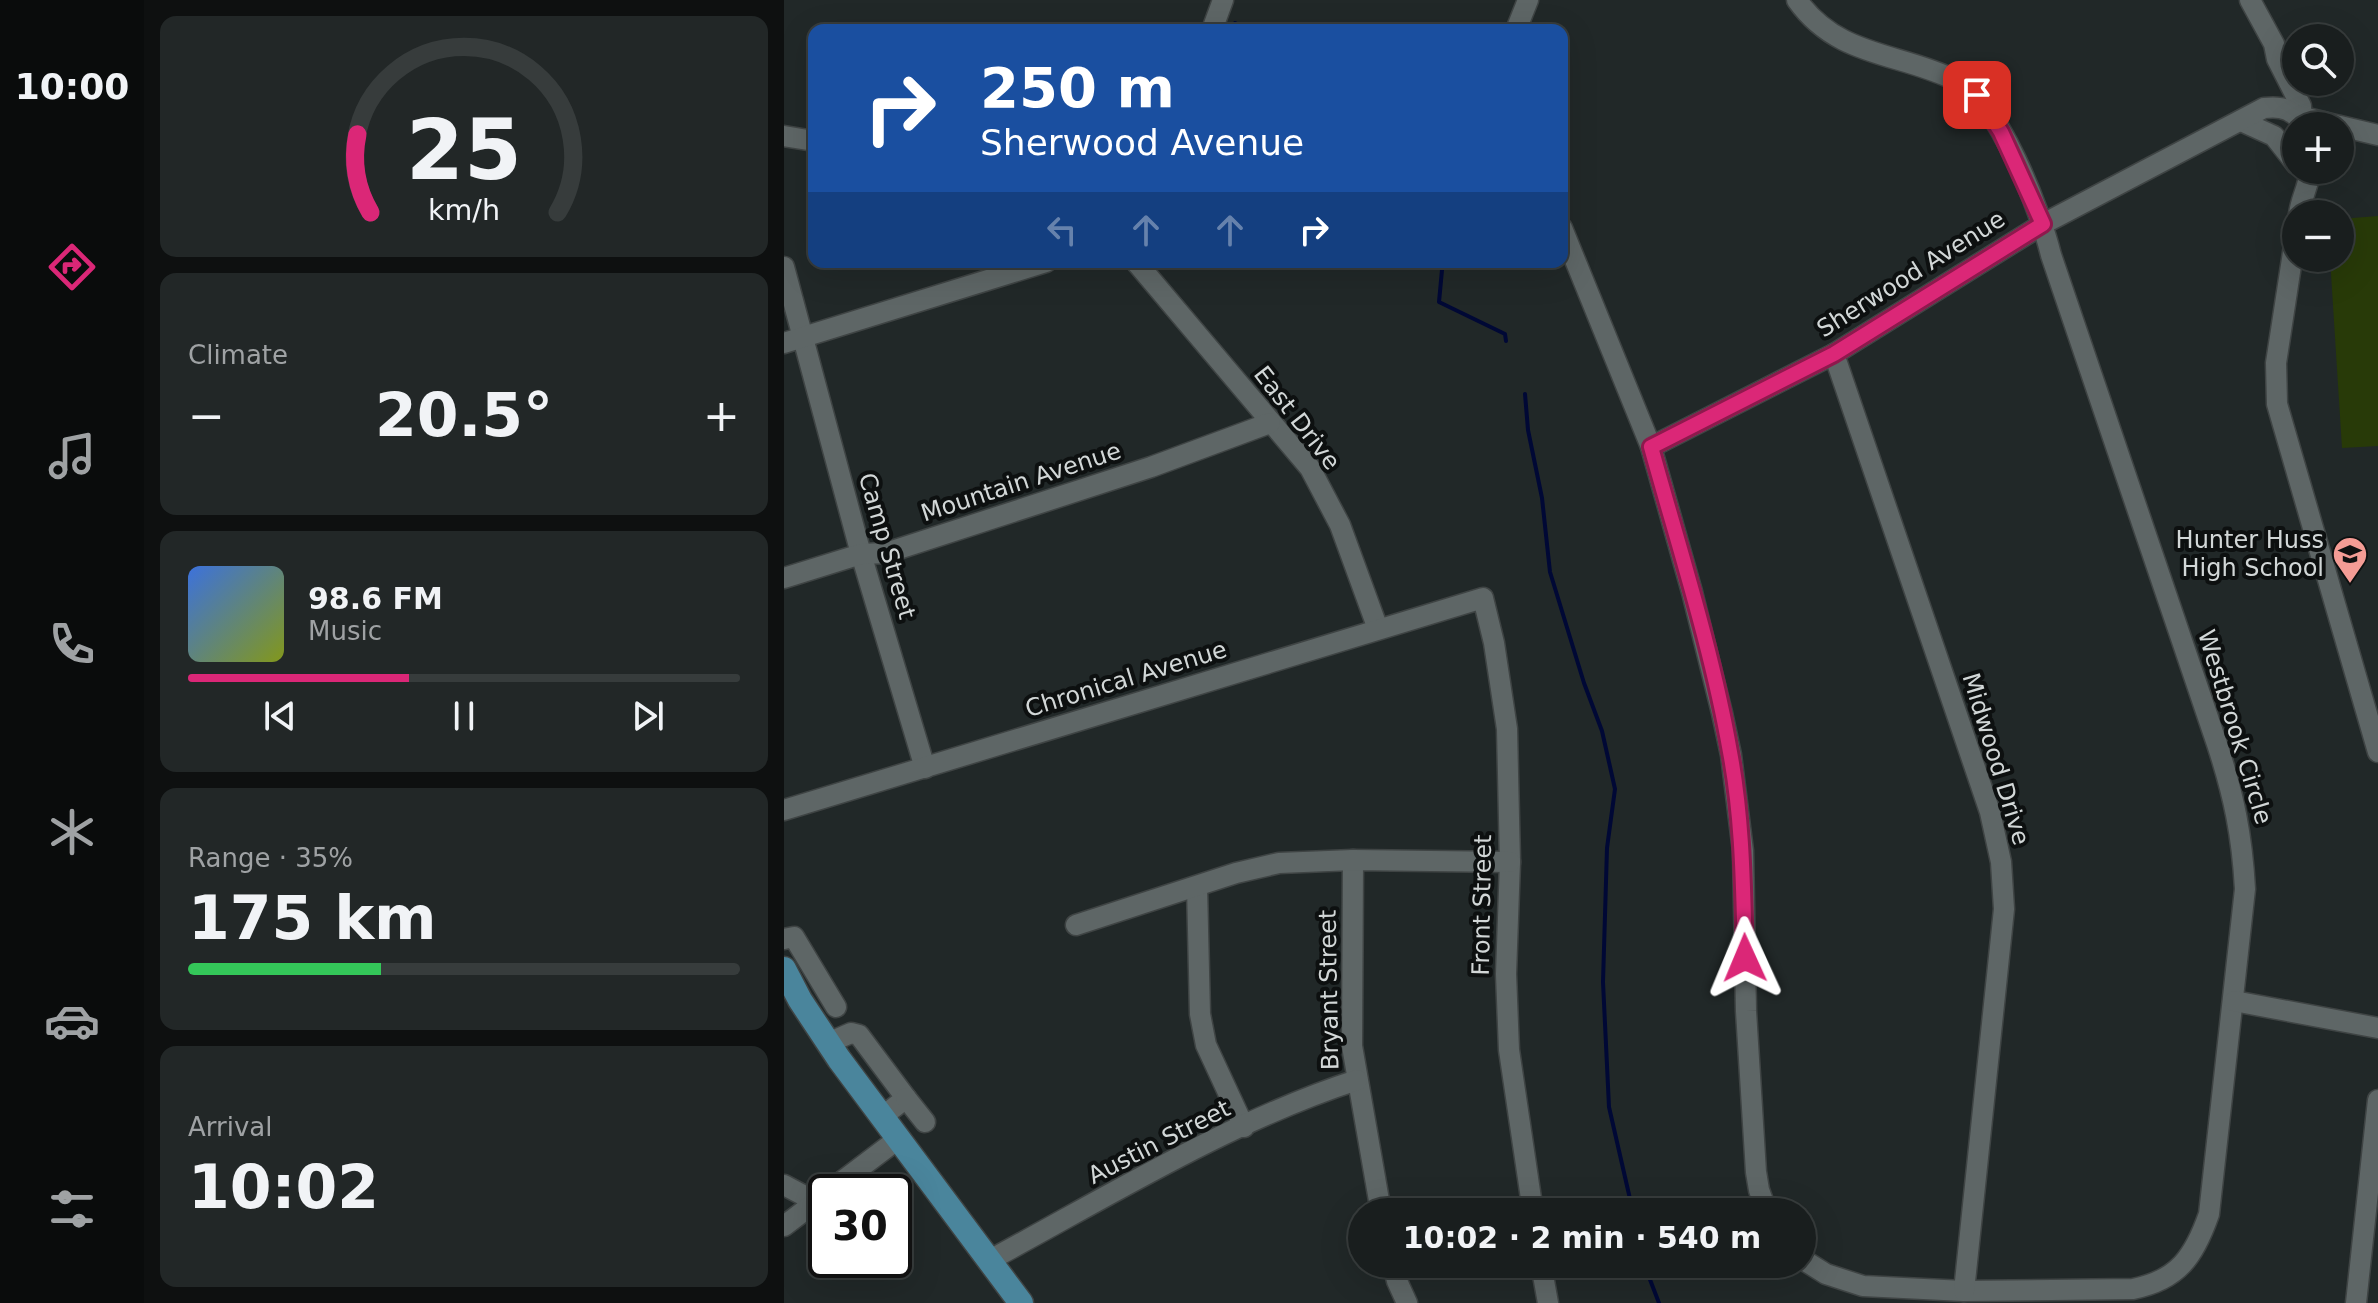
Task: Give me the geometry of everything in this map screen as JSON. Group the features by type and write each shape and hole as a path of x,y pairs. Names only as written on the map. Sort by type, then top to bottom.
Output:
{"main road":[{"path":"784,969 828,1043 1021,1303"}],"street":[{"path":"1214,24 1223,0"},
{"path":"1518,24 1528,0"},
{"name":"Westbrook Circle","path":"1797,0 1819,26 1854,47 1957,81 1977,95 2001,132 2043,224 2235,800 2243,845 2245,889 2209,1214 2201,1235 2180,1267 2161,1281 2133,1289 1964,1291 1863,1286 1834,1278 1816,1267"},
{"path":"2250,0 2282,65"},
{"name":"Sherwood Avenue","path":"1651,447 1834,354 2043,224 2254,114 2282,91"},
{"path":"2254,114 2282,146"},
{"name":"Sherwood Avenue","path":"2254,114 2282,120"},
{"path":"784,136 808,140"},
{"path":"1568,243 1651,447 1692,592 1731,755 1743,851 1746,1011 1756,1172 1762,1198"},
{"name":"Camp Street","path":"784,267 793,340 925,768"},
{"path":"793,340 1027,268"},
{"name":"East Drive","path":"1141,268 1310,468 1340,525 1378,629"},
{"path":"2290,272 2276,363 2277,404 2378,752"},
{"name":"Midwood Drive","path":"1834,354 1990,812 2001,862 2004,909 1964,1291"},
{"name":"Mountain Avenue","path":"784,578 861,554 886,553 1151,467 1270,423"},
{"name":"Chronical Avenue","path":"784,810 1483,598"},
{"name":"Front Street","path":"1483,598 1494,643 1507,729 1510,862 1506,974 1509,1050 1531,1198"},
{"path":"1076,925 1236,873 1279,863 1353,860 1510,862"},
{"name":"Bryant Street","path":"1353,860 1352,1046 1378,1198"},
{"path":"1197,887 1200,1014 1206,1045 1244,1127"},
{"path":"784,939 794,937 832,999 804,1005"},
{"path":"2234,1001 2378,1028"},
{"path":"828,1043 851,1033 859,1035 925,1122"},
{"path":"862,1090 884,1068"},
{"name":"Austin Street","path":"990,1260 1302,1098 1357,1080"},
{"path":"882,1117 906,1098"},
{"path":"2356,1303 2373,1199 2378,1100"},
{"path":"852,1174 898,1139"},
{"path":"784,1185 808,1192"},
{"path":"784,1226 808,1208"},
{"path":"1396,1278 1407,1303"},
{"path":"1543,1278 1547,1303"}],"green space":[{"path":"2378,216 2378,446 2342,448 2331,272 2354,272 2354,218"}],"waterway":[{"path":"1441,268 1439,302 1505,334 1506,341"},
{"path":"1525,394 1550,572 1602,731 1615,789 1607,848 1603,982 1609,1107 1630,1198"},
{"path":"1649,1278 1659,1303"}],"place":[{"name":"Hunter Huss High School","path":"2350,585"}],"route":[{"path":"1745,958 1743,851 1731,755 1692,592 1651,447 1834,354 2043,224 2001,132 1977,95"}]}
